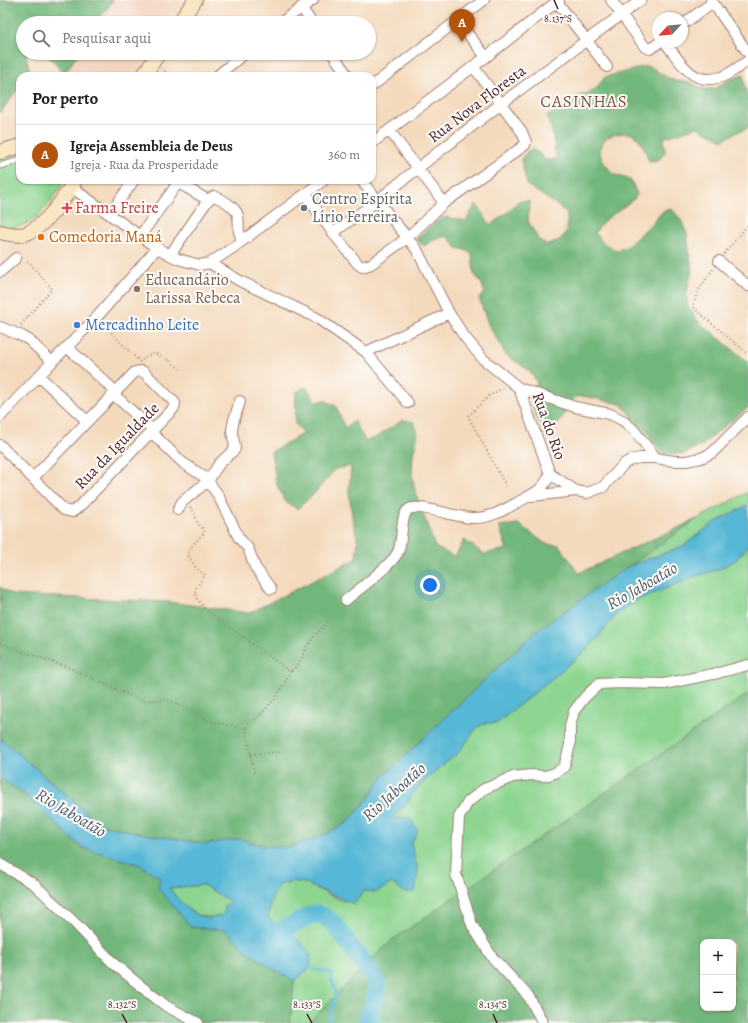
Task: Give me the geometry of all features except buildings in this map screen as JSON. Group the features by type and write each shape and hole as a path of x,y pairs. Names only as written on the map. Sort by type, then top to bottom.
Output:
{"main road":[{"path":"184,16 195,0"},
{"path":"146,72 153,60"},
{"path":"0,152 16,147"},
{"path":"0,232 21,234 30,231 49,216 73,184"}],"street":[{"path":"376,83 484,0"},
{"path":"611,0 645,47 650,49 652,48"},
{"name":"Rua Nova Floresta","path":"333,233 377,201 502,103 641,0"},
{"path":"376,140 558,1 586,41 607,67"},
{"path":"688,20 712,1 748,53"},
{"path":"289,16 308,2 311,16"},
{"path":"457,20 486,57"},
{"path":"670,48 688,71 694,76 703,79 714,79 725,76 748,61"},
{"path":"222,72 236,60"},
{"path":"337,60 345,72"},
{"path":"306,194 333,233 362,267 371,264 407,238 444,203 525,145 526,140 522,132 474,66"},
{"path":"389,130 444,203"},
{"path":"73,184 110,214 157,248 191,263 200,265 210,263 319,184"},
{"path":"110,214 131,184"},
{"path":"140,236 174,184"},
{"path":"181,184 208,200"},
{"path":"364,184 418,250 449,313 474,349 483,359 519,388 575,407 610,414 622,420 633,430 656,458"},
{"path":"170,254 208,200 216,196 234,209 238,216 238,233 243,240"},
{"path":"0,417 96,318 157,248"},
{"path":"0,272 16,258"},
{"path":"719,261 748,286"},
{"path":"210,263 240,281 317,318 366,352 408,403"},
{"path":"366,352 449,313"},
{"path":"0,326 28,340 52,362"},
{"path":"67,347 183,463 206,478 218,495 239,538 248,548 255,567 271,589"},
{"name":"Rua da Igualdade","path":"33,478 64,510 69,512 74,511 174,408 175,403 142,371 135,372 114,393"},
{"path":"39,376 86,421"},
{"name":"Rua do Rio","path":"519,388 550,474 576,491"},
{"path":"0,445 33,478 114,393"},
{"path":"178,510 184,501 208,481 219,464 235,449 232,430 234,418 240,401"},
{"path":"531,496 576,491 587,493 603,487 625,463 631,460 640,458 656,458 674,461 701,458 712,453 748,417"},
{"name":"Rua do Rio","path":"346,600 390,562 398,552 403,519 409,509 424,508 452,515 476,518 491,516 531,496 542,488 547,482 550,474"},
{"path":"543,1023 529,997 492,957 472,925 456,874 459,817 468,802 484,789 513,777 531,775 545,776 555,773 564,767 570,745 570,726 574,711 599,684 664,684 748,665"},
{"path":"0,864 34,884 82,929 114,964 142,987 166,1006 198,1023"}],"lane":[{"path":"0,166 16,161"}],"path":[{"path":"748,225 719,261 698,291 693,305 695,309 748,354"},
{"path":"14,333 52,289 29,262 16,258"},
{"path":"96,318 140,362 154,353 170,361 180,369"},
{"path":"507,488 468,416 488,396 504,387 508,379"},
{"path":"184,501 194,511 197,516 197,522 205,532 192,545 188,555 196,568 205,575 195,590 196,597 206,610 288,670 292,670"},
{"path":"254,773 246,728 248,724 257,718 275,699 292,670 302,661 310,641 329,620"},
{"path":"0,643 72,669 138,698 147,701 167,699 208,720 234,727 246,728"},
{"path":"250,754 280,752"}],"shaded area":[{"path":"113,0 184,0 179,6 174,5 167,16 102,16"},
{"path":"74,60 142,60 134,72 65,72"}],"green space":[{"path":"0,0 113,0 102,16 16,16 16,60 27,60 30,72 16,72 16,91 0,113"},
{"path":"52,60 74,60 65,72 62,72"},
{"path":"645,66 653,68 675,81 692,83 702,89 714,89 727,81 743,75 748,99 748,128 723,140 697,127 664,138 665,152 659,160 649,161 640,140 627,133 609,137 604,141 599,149 602,160 613,174 631,180 637,194 634,199 605,220 595,232 601,241 617,250 628,246 663,211 672,209 681,220 687,234 692,271 686,294 688,307 699,322 748,362 748,408 704,444 684,454 661,453 650,436 621,404 583,396 575,397 558,424 548,427 537,420 533,408 537,382 530,371 506,355 488,324 479,298 485,293 481,282 474,274 472,254 457,248 447,236 435,239 424,246 416,239 434,223 446,217 466,221 476,204 490,225 508,212 518,201 529,201 528,221 538,239 546,245 562,238 566,232 566,212 527,185 521,159 528,151 532,149 546,160 556,159 553,134 547,116 560,110 573,98 595,90 605,77"},
{"path":"16,155 16,184 63,184 39,215 32,221 23,225 0,227 0,158"},
{"path":"306,387 317,402 324,400 336,406 345,428 354,421 365,441 375,438 403,420 414,422 418,434 413,454 412,474 415,491 435,547 455,557 464,540 484,554 507,549 499,526 518,524 546,544 559,545 579,573 697,519 534,633 381,779 369,798 347,823 325,835 290,847 264,846 238,839 206,844 139,833 100,824 0,738 0,587 13,595 169,602 249,613 356,559 358,542 352,517 349,491 351,466 335,469 315,493 297,509 285,501 277,485 271,452 304,433 295,424 296,392"},
{"path":"748,492 748,505 714,523 683,546 627,567 697,519"},
{"path":"748,545 748,694 391,941 308,1023 290,1023 294,981 310,968 268,918 270,904 278,885 292,881 305,883 343,901 364,891 376,892 392,883 404,892 418,870 411,843 391,819 407,803 416,789 460,751 477,727 486,723 497,723 589,648 616,615 635,601 696,576 719,569 736,560"},
{"path":"748,694 748,1023 308,1023 391,941"},
{"path":"0,778 23,793 81,847 140,865 160,877 191,927 227,930 243,948 270,967 294,981 290,1023 0,1023"},
{"path":"203,885 232,902 225,913 212,917 191,912 169,888"}],"water":[{"name":"Rio Jaboatão","path":"748,505 748,545 736,560 719,569 696,576 635,601 616,615 589,648 497,723 486,723 477,727 460,751 416,789 407,803 392,818 410,818 418,832 411,843 418,870 415,892 404,892 392,883 376,892 364,891 354,904 305,883 292,881 278,885 270,904 268,918 300,941 311,955 310,968 294,981 270,967 243,948 227,930 191,927 158,888 160,877 140,865 81,847 23,793 0,778 0,738 100,824 139,833 206,844 238,839 264,846 290,847 324,835 347,823 369,798 381,779 534,633 627,567 683,546 714,523","holes":["203,885 231,902 224,906 225,913 216,917 208,918 200,916 186,907 169,888"]}],"waterway":[{"path":"260,928 272,932 282,930 311,915 318,914 327,918 334,924 376,980 376,995 368,1018 372,1023"},
{"path":"310,968 330,973 336,994 328,1023"}],"place":[{"name":"Igreja Assembleia de Deus","path":"462,42"},
{"name":"Farma Freire","path":"67,208"},
{"name":"Centro Espírita Lírio Ferreira","path":"304,208"},
{"name":"Comedoria Maná","path":"41,237"},
{"name":"Educandário Larissa Rebeca","path":"137,289"},
{"name":"Mercadinho Leite","path":"77,325"}],"district":[{"name":"CASINHAS","path":"584,101"}]}
